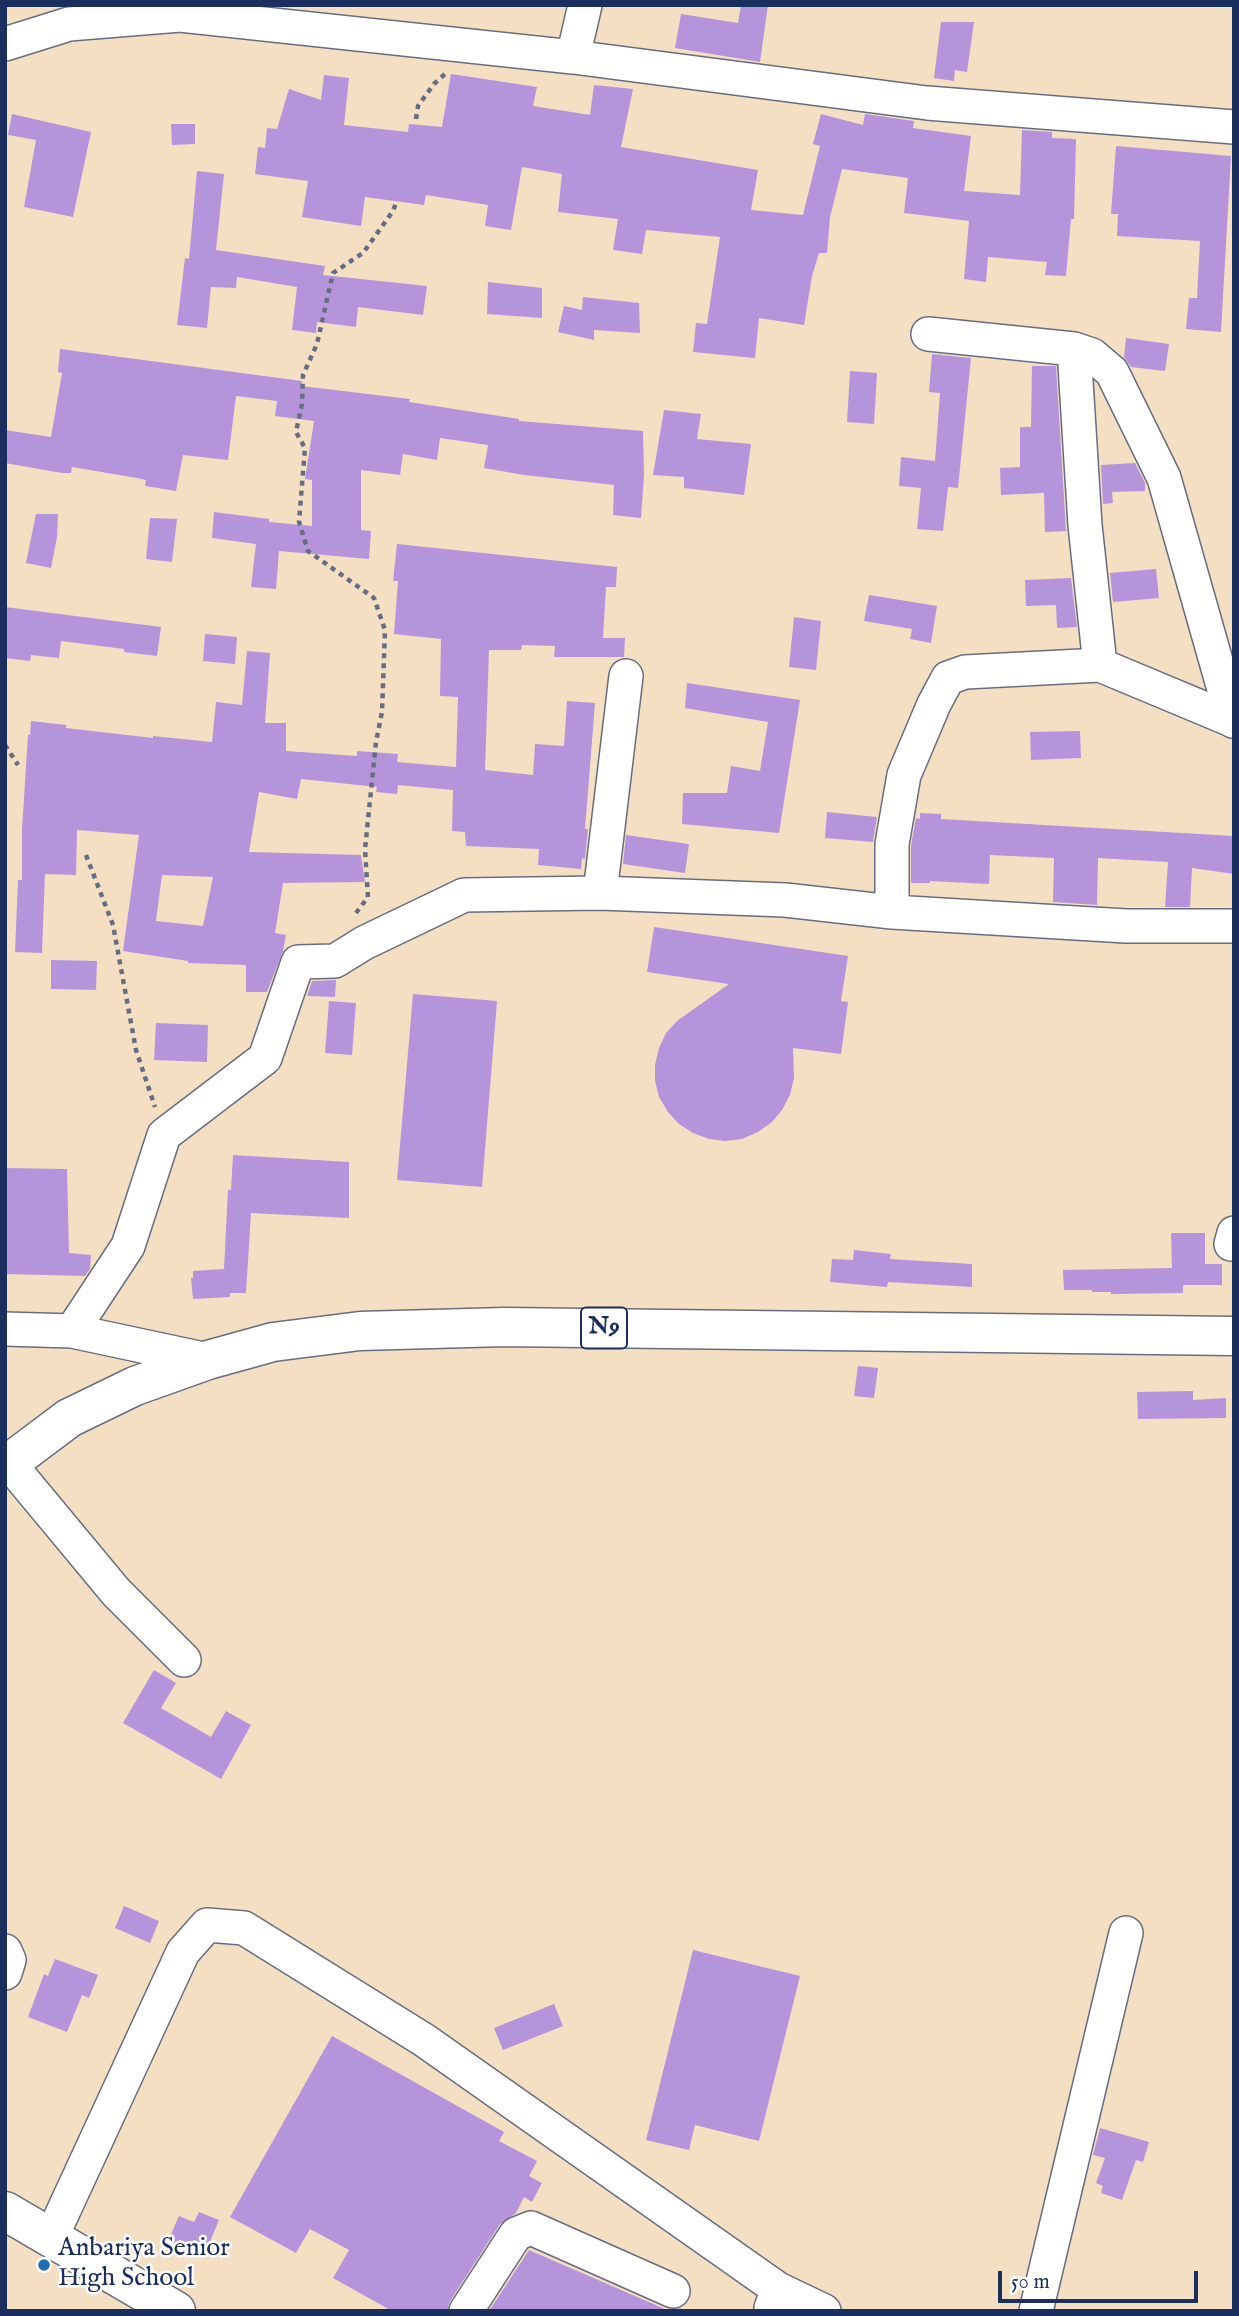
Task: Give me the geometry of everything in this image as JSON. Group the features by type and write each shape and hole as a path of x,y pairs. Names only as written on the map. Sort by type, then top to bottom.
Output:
{"main road":[{"name":"N9","path":"7,1464 69,1418 135,1386 208,1360 274,1342 360,1331 505,1327 1234,1336"},
{"path":"5,2211 176,2311"}],"street":[{"path":"573,57 585,5"},
{"path":"5,44 69,24 181,10 927,103 1234,127"},
{"path":"928,334 1074,349 1093,355 1112,372 1164,478 1233,721"},
{"path":"1074,349 1085,525 1100,665"},
{"path":"892,912 892,844 904,775 948,678 965,672 1100,665 1233,721"},
{"path":"600,892 626,677"},
{"path":"72,1331 128,1246 163,1135 265,1058 299,962 335,961 365,943 464,895 600,892 785,900 892,912 1126,926 1234,926"},
{"path":"8,1327 72,1331 208,1360"},
{"path":"7,1464 116,1592 184,1660"},
{"path":"51,2238 183,1952 208,1925 244,1928 424,2040 774,2300 824,2311"},
{"path":"1036,2311 1126,1933"},
{"path":"5,1951 9,1960 5,1973"},
{"path":"466,2311 516,2234 531,2228 673,2291"}],"path":[{"path":"416,119 418,106 434,84 475,47"},
{"path":"335,961 344,931 368,897 365,849 376,742 383,712 385,631 374,598 308,551 299,522 305,448 296,432 302,404 303,375 317,344 333,273 363,253 393,211 397,200"},
{"path":"5,745 18,765"},
{"path":"86,855 113,925 136,1050 163,1135"}],"building":[{"path":"741,5 768,5 760,62 675,48 681,14 738,23"},
{"path":"941,22 974,22 967,72 955,70 954,81 934,78"},
{"path":"451,74 537,87 533,106 590,115 594,85 633,89 621,147 758,170 751,210 803,215 820,146 813,144 821,114 863,125 865,114 914,121 913,128 971,136 964,191 1020,195 1022,130 1052,132 1052,138 1076,139 1074,219 1071,219 1066,276 1045,275 1047,262 988,257 986,282 964,279 969,221 904,213 908,178 842,169 830,217 827,253 819,253 812,276 804,325 759,318 755,358 693,352 696,323 707,324 720,237 646,230 642,254 613,250 618,219 558,212 562,174 522,167 511,230 485,226 488,205 426,195 424,205 365,197 361,226 302,217 308,181 255,174 258,147 265,148 267,128 277,129 289,89 321,100 324,75 349,78 344,125 408,132 409,124 442,127"},
{"path":"12,114 91,132 73,217 24,207 36,140 8,135"},
{"path":"171,124 195,124 195,144 172,145"},
{"path":"1116,146 1231,156 1221,332 1186,329 1189,298 1197,298 1200,241 1117,236 1118,214 1111,214"},
{"path":"197,171 224,174 216,250 325,266 323,275 427,286 423,315 358,307 356,327 317,322 316,333 292,330 297,287 237,277 236,288 211,287 207,328 177,325 185,258 189,259"},
{"path":"488,282 542,288 542,318 487,314"},
{"path":"583,297 639,303 640,333 594,330 594,340 558,332 564,306 582,310"},
{"path":"1126,338 1169,344 1165,371 1131,367 1124,357"},
{"path":"60,349 302,381 301,386 410,399 409,402 519,421 643,431 641,518 613,515 614,485 484,468 488,445 440,438 437,460 403,454 400,475 361,470 361,530 371,531 369,559 279,551 276,589 251,587 256,544 212,538 214,512 269,519 269,522 312,526 312,480 305,479 314,421 275,416 277,401 236,396 228,460 183,455 176,491 145,486 146,480 72,467 71,473 62,473 5,463 5,430 51,437 62,373 58,372"},
{"path":"932,354 971,358 958,488 948,487 943,531 917,529 921,488 899,486 901,457 935,461 940,393 929,392"},
{"path":"1032,366 1056,366 1066,531 1045,532 1044,493 1001,495 1000,468 1020,467 1020,427 1031,427"},
{"path":"850,371 877,373 874,424 847,422"},
{"path":"664,410 701,414 697,439 751,444 744,495 684,488 684,477 653,475"},
{"path":"1135,463 1145,483 1145,491 1112,492 1113,503 1103,504 1101,465"},
{"path":"36,514 58,514 51,568 26,563"},
{"path":"150,518 177,519 172,562 146,559"},
{"path":"397,544 617,567 616,587 606,587 603,638 625,638 624,657 554,657 555,646 522,645 521,650 489,650 485,770 533,775 535,744 564,746 567,701 595,703 585,829 588,829 585,859 582,858 581,869 538,865 539,849 466,846 465,832 452,831 453,790 398,785 397,794 376,792 377,787 301,779 297,799 259,792 249,852 361,855 365,882 283,883 275,933 286,935 283,951 267,992 246,992 246,965 188,963 123,951 139,835 77,830 76,875 45,874 42,953 15,952 31,721 66,725 66,728 212,742 216,702 242,705 247,651 270,653 265,723 286,723 286,751 357,756 357,751 398,754 397,762 456,767 458,697 440,696 441,639 394,634 398,581 393,581","holes":["162,875 213,877 203,926 156,921"]},
{"path":"1156,569 1159,598 1113,602 1110,573"},
{"path":"1071,578 1077,627 1057,628 1056,605 1026,606 1025,580"},
{"path":"869,595 937,606 931,643 910,639 912,629 864,621"},
{"path":"5,607 161,627 157,656 61,641 59,658 31,655 30,661 5,658"},
{"path":"794,617 821,621 816,670 789,667"},
{"path":"205,634 237,637 235,664 203,661"},
{"path":"687,683 800,700 779,833 682,824 683,793 727,793 731,766 760,771 768,722 685,708"},
{"path":"1080,731 1081,758 1031,760 1030,732"},
{"path":"827,812 877,817 873,842 825,838"},
{"path":"920,813 941,814 941,819 1234,836 1234,874 1192,868 1190,907 1165,907 1168,862 1098,858 1097,905 1053,902 1054,858 990,855 989,884 930,881 911,883 911,846 916,818 920,819"},
{"path":"626,835 689,844 685,873 623,864"},
{"path":"654,927 848,956 841,1001 848,1002 841,1054 793,1048 794,1078 790,1095 772,1122 758,1132 742,1139 709,1139 679,1124 659,1097 655,1065 666,1033 677,1021 729,984 647,972"},
{"path":"51,960 97,961 96,990 51,989"},
{"path":"336,980 335,997 307,996 312,981"},
{"path":"413,994 497,1001 482,1187 397,1180"},
{"path":"329,1001 356,1003 352,1055 325,1053"},
{"path":"156,1023 208,1025 207,1062 154,1060"},
{"path":"233,1155 349,1162 349,1218 251,1213 246,1293 230,1293 230,1297 193,1299 193,1271 224,1269 228,1190 231,1190"},
{"path":"5,1168 67,1169 69,1253 91,1255 90,1269 85,1276 5,1274"},
{"path":"1171,1233 1205,1233 1205,1264 1222,1264 1222,1285 1183,1285 1183,1293 1111,1294 1092,1290 1064,1290 1063,1270 1172,1268"},
{"path":"854,1250 891,1254 890,1259 972,1264 972,1287 888,1282 887,1287 830,1282 832,1259 853,1260"},
{"path":"858,1366 878,1368 874,1398 854,1396"},
{"path":"1193,1391 1193,1400 1226,1398 1226,1418 1138,1419 1137,1392"},
{"path":"154,1670 176,1683 161,1708 211,1737 226,1711 251,1725 221,1779 123,1723"},
{"path":"124,1906 159,1921 150,1943 115,1928"},
{"path":"693,1950 800,1976 759,2141 695,2125 689,2150 646,2140"},
{"path":"55,1959 98,1975 89,1998 82,1995 67,2032 28,2017 44,1974 48,1976"},
{"path":"554,2004 563,2026 503,2050 494,2028"},
{"path":"332,2036 504,2132 499,2141 537,2161 529,2176 542,2183 532,2202 524,2197 516,2213 500,2224 450,2301 447,2311 392,2311 333,2278 349,2250 310,2229 296,2253 230,2217"},
{"path":"1100,2128 1149,2142 1143,2162 1136,2160 1122,2200 1101,2193 1103,2186 1096,2183 1105,2158 1093,2155"},
{"path":"199,2212 219,2220 204,2256 168,2241 179,2216 194,2222"},
{"path":"529,2250 665,2309 681,2308 680,2311 489,2311"}],"place":[{"name":"Anbariya Senior High School","path":"44,2265"}]}
